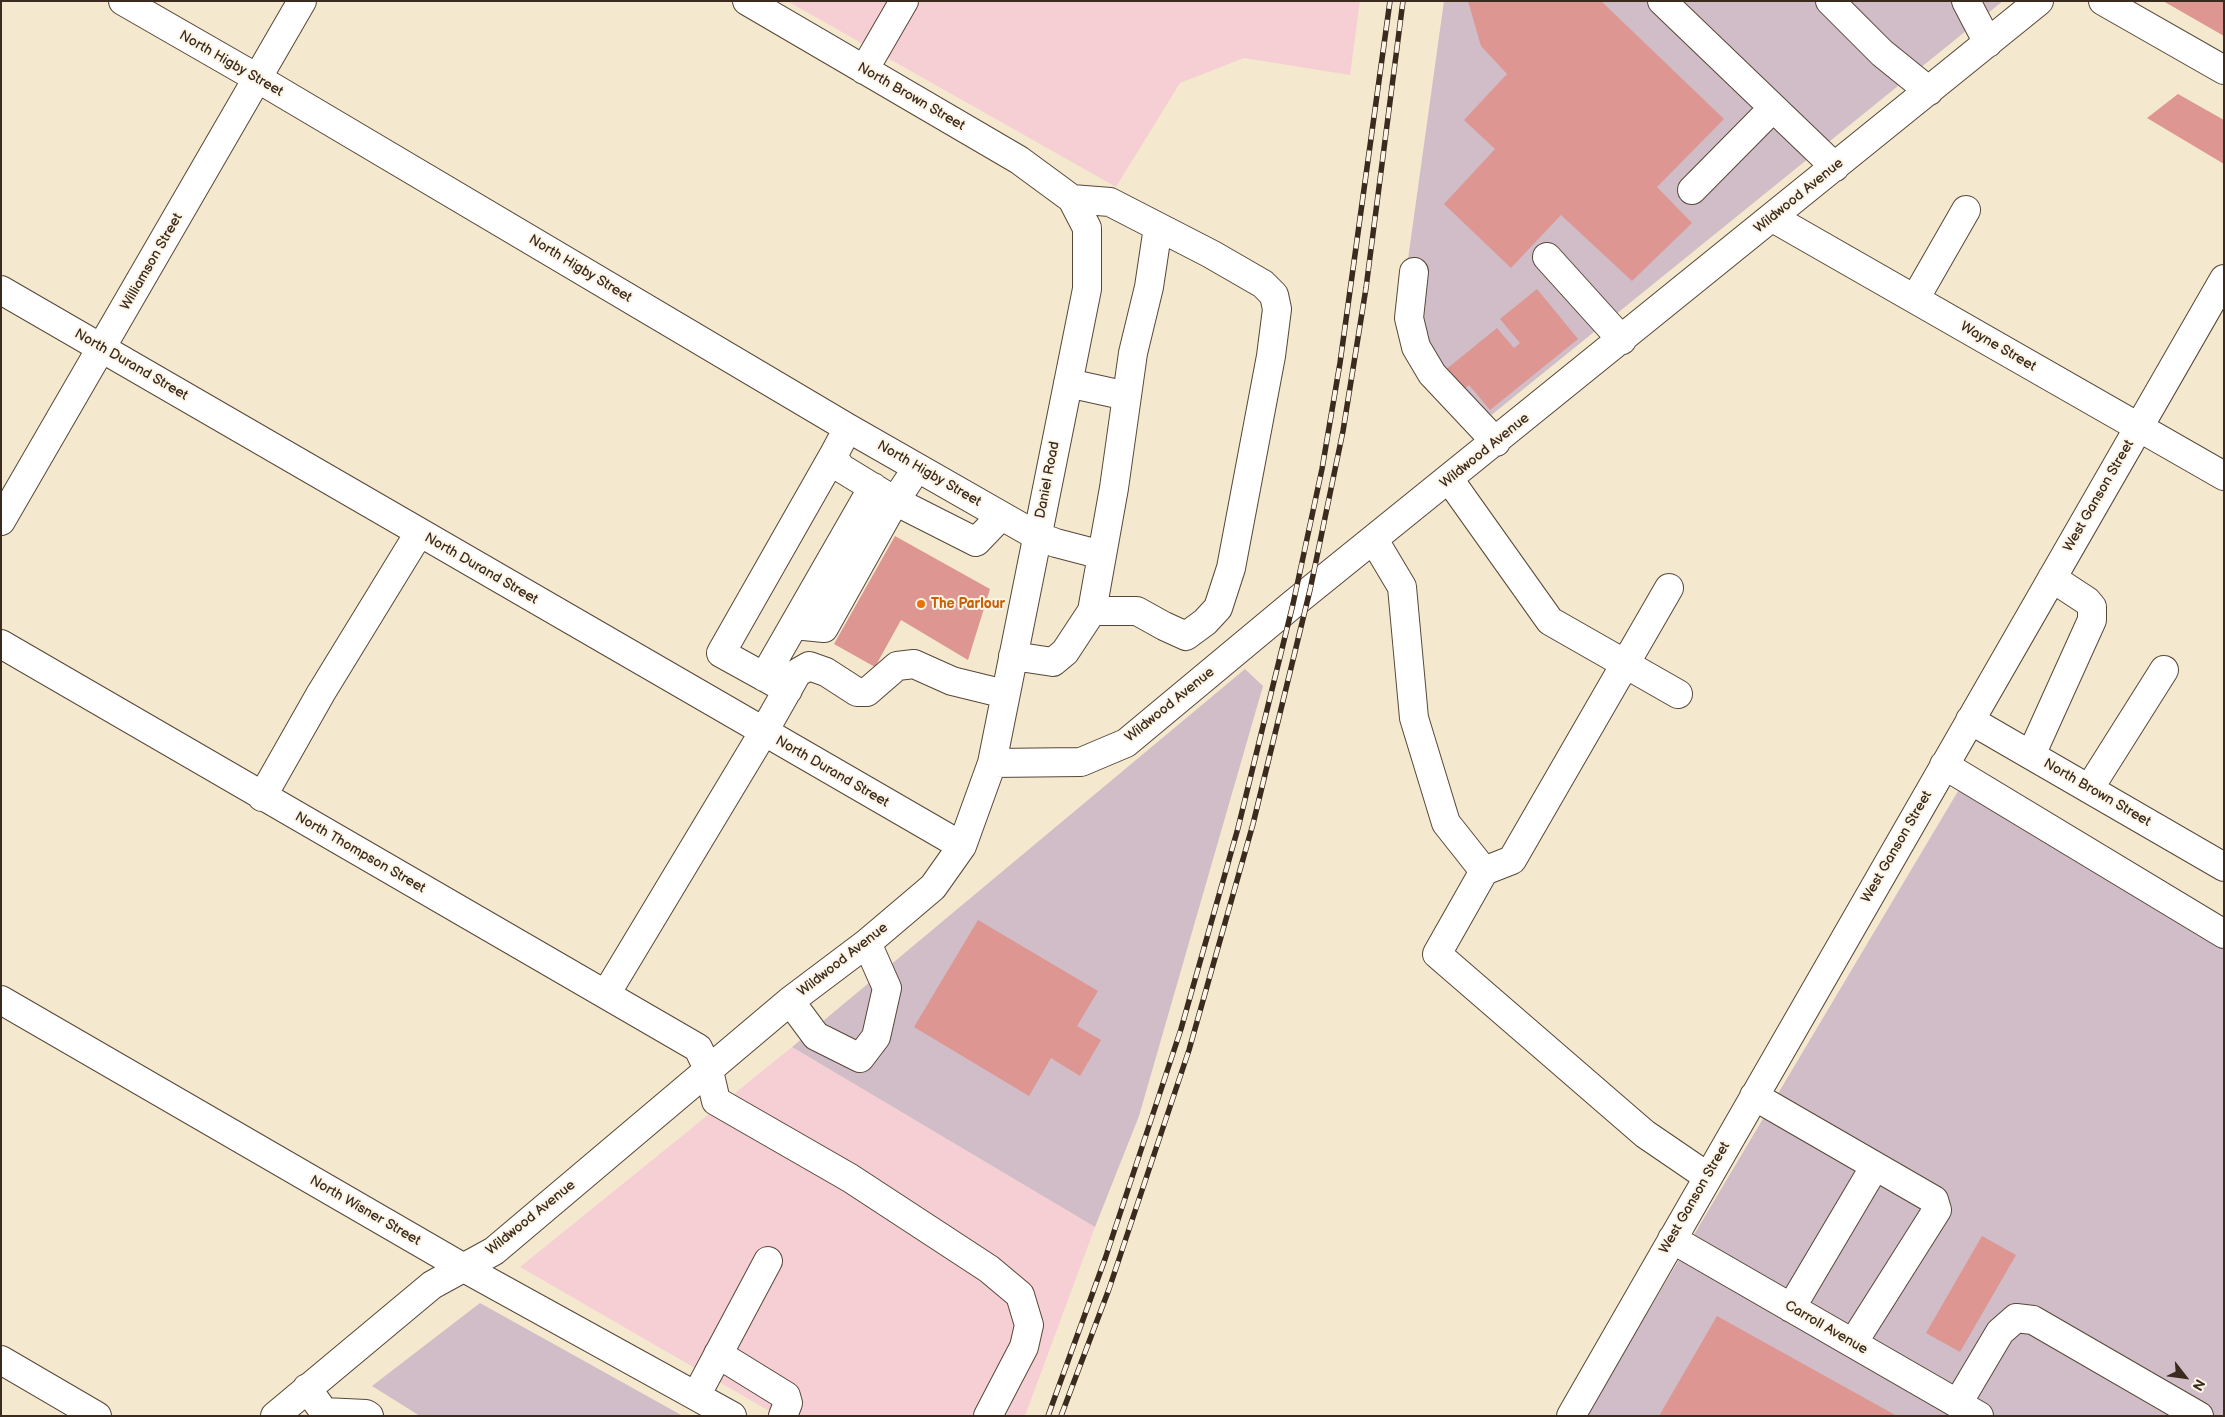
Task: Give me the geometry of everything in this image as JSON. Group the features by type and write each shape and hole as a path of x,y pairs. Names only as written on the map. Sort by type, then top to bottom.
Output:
{"street":[{"name":"North Higby Street","path":"123,1 257,78 848,428 1001,516 1037,536 1102,555"},
{"name":"Williamson Street","path":"1,521 302,1"},
{"name":"North Brown Street","path":"748,1 1019,160 1072,199"},
{"path":"864,70 904,1"},
{"path":"1662,1 1835,167"},
{"path":"1830,1 1882,53 1929,90"},
{"path":"1966,1 1988,42"},
{"name":"Wildwood Avenue","path":"275,1416 432,1285 494,1251 790,1001 867,943 933,887 962,846 992,763 1081,762 1126,743 1210,672 2039,1"},
{"path":"2103,1 2224,70"},
{"path":"1692,190 1773,108"},
{"path":"1072,199 1110,202 1263,284 1274,295 1276,309 1271,356 1231,568 1218,608 1205,622 1186,636"},
{"name":"Daniel Road","path":"992,763 1087,289 1087,228 1072,199"},
{"path":"1915,299 1966,210"},
{"name":"Wayne Street","path":"1773,218 2224,476"},
{"path":"1013,656 1053,662 1065,652 1092,611 1133,353 1149,287 1158,227"},
{"path":"1547,257 1622,340"},
{"path":"1414,272 1409,318 1416,346 1432,374 1496,442"},
{"name":"West Ganson Street","path":"1571,1416 2224,279"},
{"name":"North Durand Street","path":"1,290 962,846"},
{"path":"1068,383 1127,396"},
{"path":"776,684 721,653 848,428"},
{"path":"833,456 841,468 896,501 976,542 1001,516"},
{"path":"794,625 824,628 896,501 917,468"},
{"path":"1449,479 1550,621 1678,694"},
{"path":"606,994 764,733 776,684 794,625 873,487"},
{"path":"262,797 321,693 419,532"},
{"path":"1374,540 1402,587 1414,718 1446,823 1484,871"},
{"path":"2031,755 2092,620 2092,607 2087,601 2052,578"},
{"path":"1670,588 1512,860 1484,871 1437,954 1645,1134 1708,1177"},
{"path":"1092,611 1137,611 1186,636 1210,672"},
{"name":"North Thompson Street","path":"1,644 698,1048 709,1071 716,1100 850,1178 989,1269 1020,1295 1029,1325 1024,1347 988,1416"},
{"path":"776,684 809,666 826,672 857,692 867,692 897,666 914,664 952,681 1005,694"},
{"path":"2089,789 2164,670"},
{"name":"North Brown Street","path":"1970,720 2224,867"},
{"path":"1944,765 2224,934"},
{"path":"790,1001 816,1036 860,1058 876,1037 886,988 867,943"},
{"name":"North Wisner Street","path":"1,1000 464,1268 732,1416"},
{"path":"1754,1096 1934,1200 1937,1210 1853,1343"},
{"path":"1791,1308 1875,1166"},
{"name":"Carroll Avenue","path":"1672,1240 1968,1410"},
{"path":"696,1396 768,1261"},
{"path":"1968,1410 2000,1332 2016,1318 2033,1320 2199,1416"},
{"path":"718,1354 786,1396 788,1403 783,1416"},
{"path":"1,1360 97,1416"},
{"path":"307,1388 324,1412 366,1414 369,1416"}],"shaded area":[{"path":"787,1 1360,1 1350,75 1244,58 1180,83 1116,187"},
{"path":"1444,1 2003,1 1484,421 1425,369 1403,295"},
{"path":"1245,669 1263,686 1139,1116 1095,1227 792,1047"},
{"path":"1970,771 2224,917 2224,1416 1586,1416"},
{"path":"792,1047 1095,1227 1025,1416 778,1416 520,1267"},
{"path":"480,1303 683,1416 420,1416 372,1386"}],"building":[{"path":"1468,1 1601,1 1724,119 1657,187 1692,223 1632,281 1561,215 1511,268 1444,204 1495,149 1464,120 1507,74 1481,46"},
{"path":"2163,1 2224,1 2224,36"},
{"path":"2178,94 2224,120 2224,164 2147,118"},
{"path":"1537,289 1578,339 1490,410 1469,385 1461,391 1444,371 1497,328 1514,348 1520,343 1500,319"},
{"name":"The Parlour","path":"895,536 990,589 968,660 901,620 875,667 834,644"},
{"path":"978,920 1098,991 1077,1026 1101,1040 1080,1076 1051,1058 1029,1096 914,1027"},
{"path":"1982,1236 2016,1255 1960,1352 1926,1333"},
{"path":"1717,1316 1897,1416 1659,1416"}],"railway":[{"path":"1048,1416 1105,1259 1181,1029 1238,828 1293,604 1322,469 1340,363 1390,1"},
{"path":"1061,1416 1109,1289 1189,1050 1253,824 1310,590 1343,431 1366,288 1403,1"}],"place":[{"name":"The Parlour","path":"921,604"}]}
